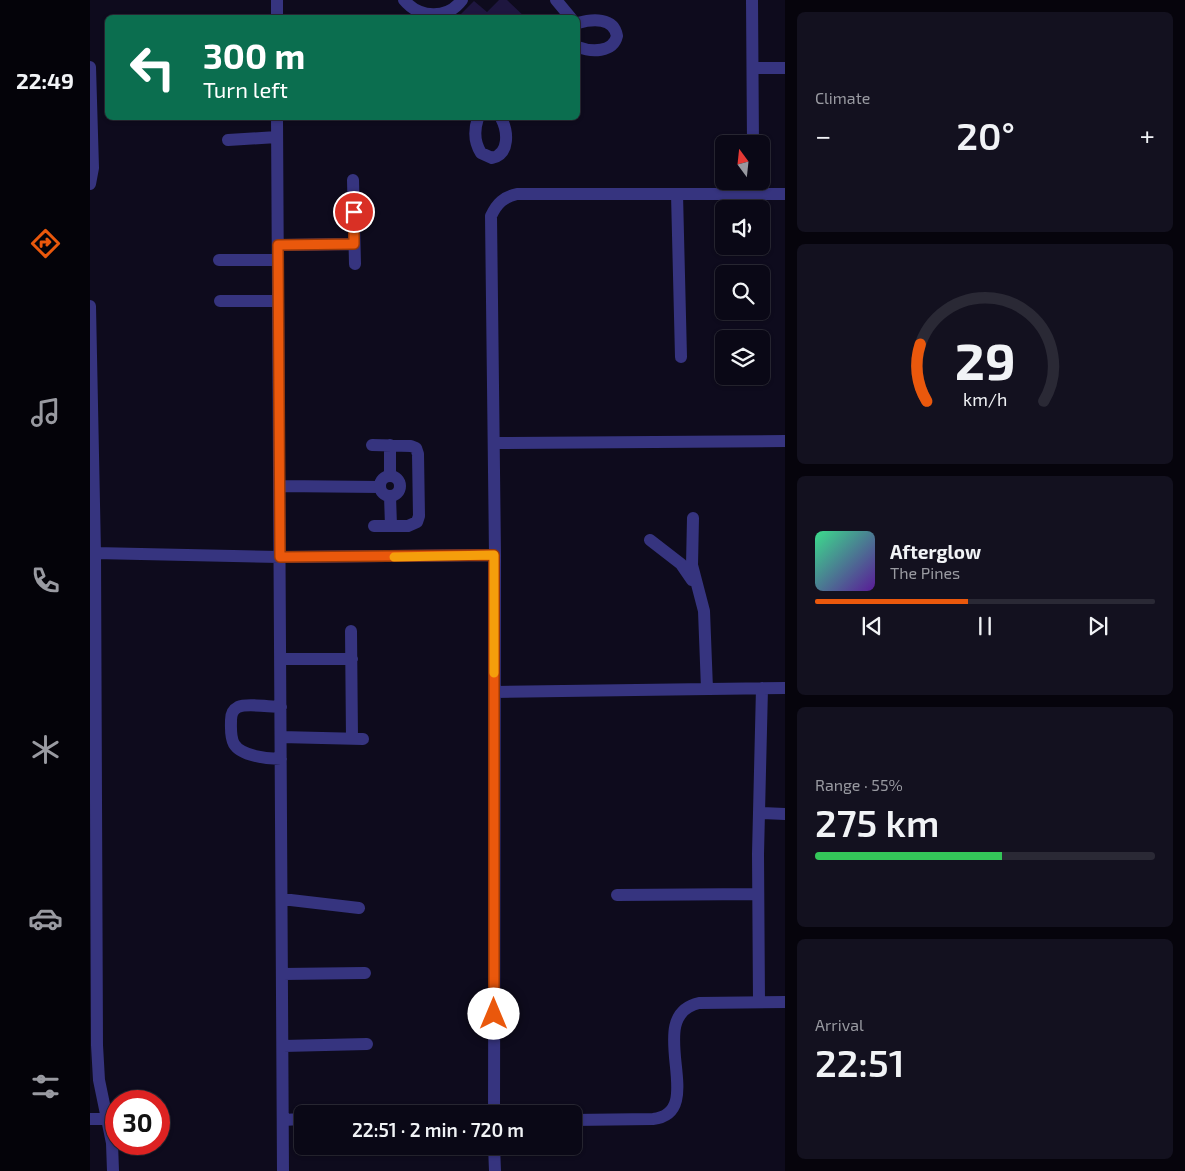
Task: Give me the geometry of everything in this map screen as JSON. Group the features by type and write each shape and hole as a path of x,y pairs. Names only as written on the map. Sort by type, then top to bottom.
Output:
{"street":[{"path":"277,0 277,15"},
{"path":"404,0 415,10 428,15"},
{"path":"434,15 454,9 462,0"},
{"path":"556,0 568,15"},
{"path":"752,0 753,135"},
{"path":"580,23 592,20 609,23 615,28 617,36 611,46 602,50 580,48"},
{"path":"90,67 93,168 90,184"},
{"path":"753,68 785,68"},
{"path":"277,120 283,1171"},
{"path":"476,120 475,132 479,150 484,156 492,158 500,155 504,149 506,131 502,120"},
{"path":"228,140 277,137"},
{"path":"353,180 354,264"},
{"path":"494,1105 494,443 491,216 501,201 508,196 517,194 677,194 728,190"},
{"path":"764,190 785,194"},
{"path":"677,194 681,357"},
{"path":"278,245 354,244"},
{"path":"219,260 278,260"},
{"path":"220,301 278,301"},
{"path":"90,306 95,553 93,691 97,1045 99,1080 105,1109"},
{"path":"494,443 785,440"},
{"path":"372,445 410,446 416,448 418,454 419,516 417,522 412,525 374,526"},
{"path":"390,445 390,476"},
{"path":"380,486 382,481 390,476"},
{"path":"380,486 384,494 390,496 398,492 400,486 398,480 390,476"},
{"path":"280,486 380,486"},
{"path":"400,486 418,486"},
{"path":"390,496 391,526"},
{"path":"693,518 692,565 705,617 707,689"},
{"path":"650,540 682,564 699,591"},
{"path":"95,553 280,557 494,555"},
{"path":"281,737 358,739 351,631"},
{"path":"280,659 352,659"},
{"path":"759,1002 758,894 762,688"},
{"path":"494,692 785,688"},
{"path":"281,707 244,706 236,708 232,714 231,733 234,744 242,751 263,758 281,759"},
{"path":"759,813 785,814"},
{"path":"618,895 758,894"},
{"path":"282,899 359,908"},
{"path":"282,974 365,973"},
{"path":"582,1120 653,1119 666,1117 675,1107 677,1101 675,1026 681,1013 692,1005 699,1003 785,1002"},
{"path":"282,1046 367,1044"},
{"path":"90,1120 105,1119"},
{"path":"283,1120 294,1119"},
{"path":"112,1155 113,1171"},
{"path":"494,1155 495,1171"}],"building":[{"path":"499,0 507,0 523,15 460,15 474,1 487,12"}],"slow traffic":[{"path":"394,557 494,555 494,673"}],"route":[{"path":"354,212 354,244 278,245 280,557 494,555 494,1014"}]}
